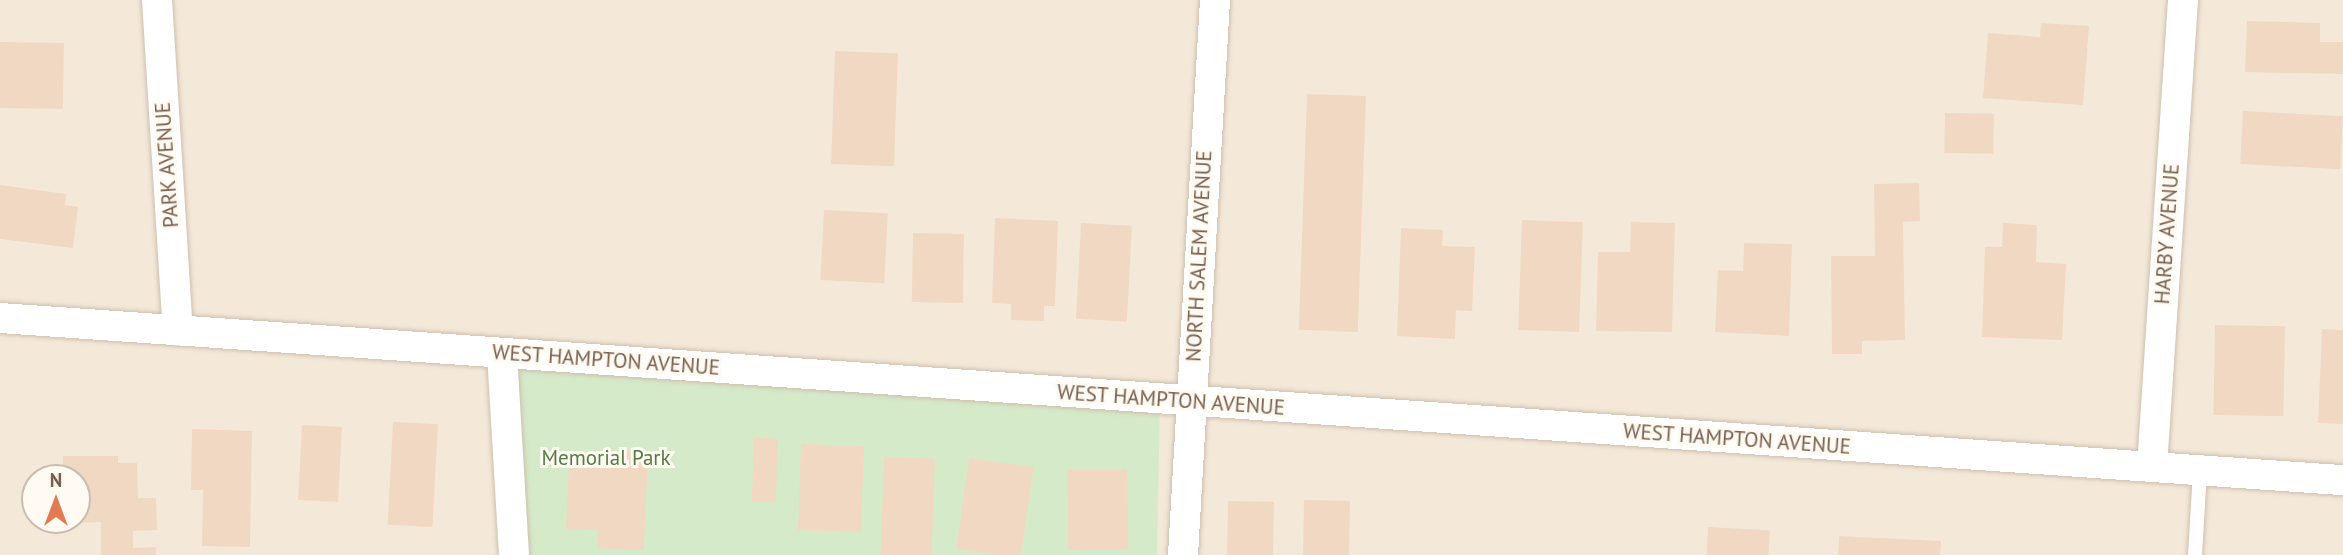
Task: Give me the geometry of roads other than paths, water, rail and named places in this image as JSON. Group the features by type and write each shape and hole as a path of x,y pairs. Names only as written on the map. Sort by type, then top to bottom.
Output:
{"street":[{"name":"PARK AVENUE","path":"157,0 178,330"},
{"name":"NORTH SALEM AVENUE","path":"1183,555 1215,0"},
{"name":"HARBY AVENUE","path":"2152,467 2183,0"},
{"name":"WEST HAMPTON AVENUE","path":"0,318 2343,480"},
{"path":"502,353 514,555"}],"lane":[{"path":"2195,555 2200,471"}],"park label":[{"name":"Memorial Park","path":"606,458"}]}
